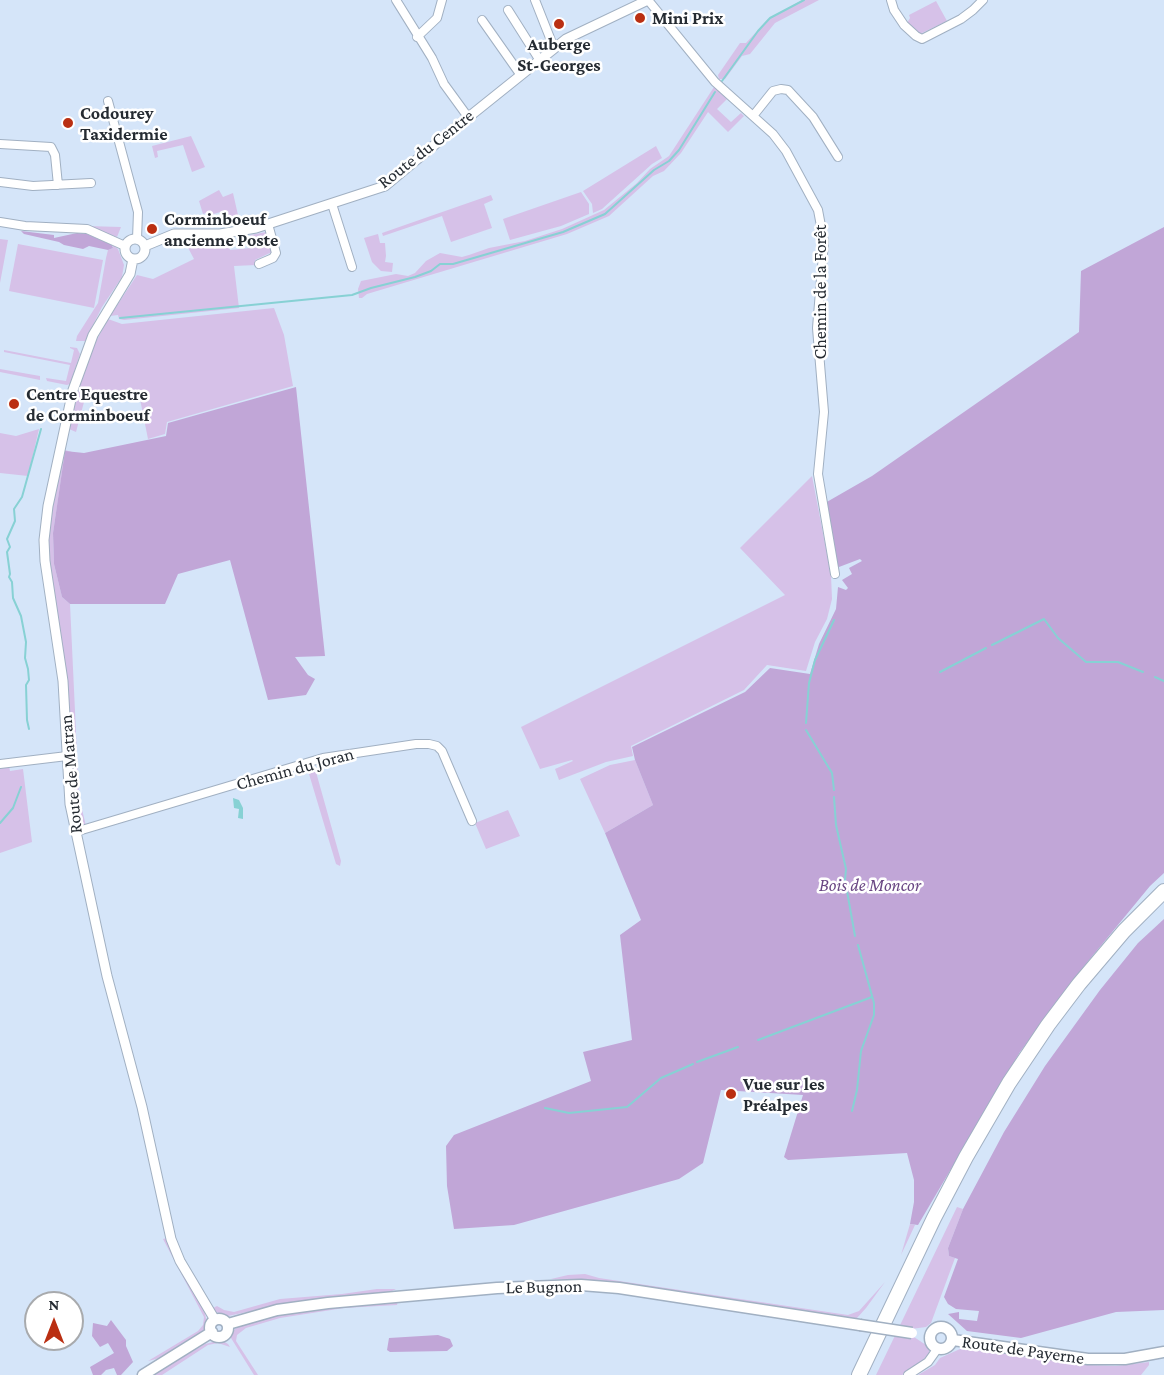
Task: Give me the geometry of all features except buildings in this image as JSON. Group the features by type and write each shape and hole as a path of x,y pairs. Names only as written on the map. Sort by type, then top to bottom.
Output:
{"highway":[{"path":"859,1375 945,1197 1014,1075 1089,970 1164,891"},
{"path":"869,1375 942,1222 1017,1088 1086,989 1164,903"}],"main road":[{"name":"Le Bugnon","path":"228,1324 277,1310 328,1303 490,1288 581,1285 619,1288 930,1336"},
{"path":"222,1319 228,1324 227,1332 222,1336 212,1332 211,1326 215,1320 222,1319"},
{"path":"945,1327 952,1334 953,1340 947,1348 938,1348 933,1345 930,1336 934,1329 945,1327"},
{"path":"143,1375 212,1332"},
{"name":"Route de Payerne","path":"953,1340 1088,1359 1125,1359 1164,1352"}],"street":[{"path":"396,0 432,58 444,84 468,117"},
{"path":"417,37 437,18 442,0"},
{"path":"535,0 554,48"},
{"name":"Route du Centre","path":"146,246 174,234 226,234 268,224 385,186 538,59 566,39 648,0"},
{"name":"Chemin de la Forêt","path":"648,0 712,78 773,134 786,151 814,200 823,232 817,328 824,412 818,474 835,574"},
{"path":"891,0 894,10 904,25 922,39 961,19 983,0"},
{"path":"508,10 538,59"},
{"path":"482,20 520,74"},
{"path":"753,116 773,91 781,88 788,90 813,117 838,157"},
{"path":"108,101 138,212 137,239"},
{"path":"0,144 51,147 55,155 58,185"},
{"path":"0,182 33,186 91,183"},
{"path":"332,204 352,267"},
{"path":"0,222 24,226 87,229 101,233 125,246"},
{"path":"259,264 275,255 268,224"},
{"path":"137,239 146,246 143,256 133,260 126,253 125,246 130,240 137,239"},
{"name":"Route de Matran","path":"133,260 129,274 104,315 79,371 65,423 45,524 45,561 63,681 68,786 75,832 113,1004 144,1115 168,1231 180,1261 215,1320"},
{"name":"Chemin du Joran","path":"75,832 323,758 416,744 437,746 442,751 472,821"},
{"path":"0,764 67,756"},
{"path":"908,1375 928,1362 938,1348"}],"shaded area":[{"path":"802,0 819,0 775,23 750,54 742,56 725,79 719,79 718,75 740,43 746,43 768,19"},
{"path":"936,1 947,21 920,34 907,23 909,15"},
{"path":"714,87 727,99 717,109 731,122 741,113 744,116 728,132 708,112 681,153 664,171 653,176 609,216 567,234 359,298 358,289 361,281 396,274 408,276 440,253 462,257 489,248 525,241 562,229 604,210 637,183 650,169 669,156"},
{"path":"191,136 205,167 192,172 183,145 157,151 158,157 155,158 152,146"},
{"path":"656,146 662,158 652,164 602,209 593,213 592,204 583,191"},
{"path":"219,190 223,197 233,193 238,215 227,218 224,211 210,215 209,212 203,214 199,201"},
{"path":"581,192 589,204 589,214 561,226 510,240 503,219"},
{"path":"491,195 493,200 484,204 492,228 451,242 442,216 383,236 382,233"},
{"path":"86,226 121,227 117,237"},
{"path":"266,232 272,252 255,260 256,265 234,266 239,308 124,320 119,319 118,315 110,316 137,275 153,279 194,259 184,240 226,239 230,250 251,248 250,235"},
{"path":"378,234 380,243 385,243 385,262 393,263 392,272 381,271 372,262 364,238"},
{"path":"0,239 8,240 0,283"},
{"path":"18,244 103,260 94,308 9,291"},
{"path":"113,245 118,249 124,265 122,277 102,307 85,341 76,341 98,303 108,250 113,248"},
{"path":"274,308 284,335 293,386 167,422 165,434 148,439 139,394 84,402 76,432 69,429 81,380 95,343 108,319 122,324"},
{"path":"70,347 77,348 80,354 70,384 67,385 47,381 46,378 66,381 70,365 4,352 4,350 71,363 74,350"},
{"path":"0,369 40,376 40,380 0,372"},
{"path":"39,429 28,476 0,473 0,433 16,436"},
{"path":"65,450 72,452 65,452 53,533 54,564 62,597 70,604 79,797 86,826 81,828 78,827 76,821 47,540 51,505"},
{"path":"812,476 831,575 832,599 827,619 815,642 806,671 767,665 744,690 631,746 633,756 606,762 559,780 555,769 572,760 540,769 521,727 785,595 740,548"},
{"path":"635,760 653,805 605,833 580,779 610,765"},
{"path":"0,766 9,766 10,771 23,769 32,842 0,853"},
{"path":"311,771 316,772 341,861 340,866 336,864 309,774"},
{"path":"233,798 239,800 243,808 243,819 238,818 239,809 234,808"},
{"path":"508,810 520,836 486,849 475,823"},
{"path":"957,1207 963,1209 948,1248 949,1256 955,1258 931,1323 926,1327 911,1329 914,1337 929,1347 929,1353 921,1363 902,1375 876,1375"},
{"path":"910,1224 915,1225 901,1255"},
{"path":"167,1238 204,1309 207,1323 198,1335 160,1358 148,1361 198,1331 203,1325 204,1317 163,1239"},
{"path":"585,1274 848,1315 859,1311 885,1282 866,1308 857,1318 853,1319 667,1290 606,1282 551,1279"},
{"path":"396,1289 390,1292 299,1301 228,1316 216,1312 213,1308 217,1306 234,1312 280,1299"},
{"path":"398,1301 397,1305 344,1308 280,1318 246,1328 237,1335 236,1341 258,1375 254,1375 231,1338 235,1329 245,1324 278,1315"},
{"path":"221,1340 230,1347 218,1343 208,1345 162,1375 153,1375 205,1344"},
{"path":"960,1349 1088,1365 1116,1366 1149,1362 1149,1365 1141,1375 918,1375 935,1365 940,1358"}],"green space":[{"name":"Bois de Moncor","path":"1164,227 1164,873 1150,886 1085,965 1020,1052 918,1225 910,1224 914,1202 914,1180 907,1153 788,1160 784,1157 803,1095 721,1090 703,1163 679,1179 514,1225 454,1229 447,1186 446,1146 454,1135 591,1081 583,1052 632,1040 620,935 641,920 605,833 653,805 632,747 745,692 770,668 810,674 819,644 836,609 838,587 846,590 848,588 842,580 852,574 849,568 862,561 860,559 837,566 825,503 872,476 1079,332 1081,271"},
{"path":"21,231 54,235 54,238 77,233 87,234 112,245 113,248 108,250 89,246 83,249 24,234"},
{"path":"296,387 325,656 295,657 308,675 315,679 306,695 268,700 230,560 178,574 165,604 70,604 62,597 54,564 53,533 65,451 84,453 166,436 168,423"},
{"path":"1164,919 1164,1310 1116,1312 1021,1338 967,1331 948,1314 959,1312 959,1319 977,1321 979,1311 956,1309 948,1304 944,1297 958,1259 949,1256 948,1248 963,1209 1004,1132 1045,1066 1100,990 1138,943"},
{"path":"111,1320 126,1340 126,1346 133,1362 121,1375 117,1375 114,1368 106,1370 101,1375 93,1375 90,1367 114,1353 108,1343 100,1347 92,1336 93,1323 107,1326"},
{"path":"438,1335 450,1339 453,1346 447,1351 390,1352 387,1350 389,1338"}],"waterway":[{"path":"722,81 770,18 804,0"},
{"path":"120,318 352,295 415,277 431,271 440,264 453,264 563,232 605,214 654,170 669,161 679,150 715,92"},
{"path":"29,729 26,642 9,577 7,552 10,547 7,539 15,521 14,509 22,497 41,429"},
{"path":"992,645 1044,619 1058,638 1086,662 1118,662 1143,672"},
{"path":"806,723 809,683 815,660 834,620"},
{"path":"940,672 986,648"},
{"path":"1155,677 1164,681"},
{"path":"806,730 832,773 834,790"},
{"path":"0,823 13,808 21,787"},
{"path":"834,797 836,825 846,869 845,880 855,936"},
{"path":"852,1111 857,1090 861,1051 874,1015 874,1003 858,945"},
{"path":"758,1040 872,997"},
{"path":"697,1062 738,1047"},
{"path":"545,1108 569,1113 627,1107 661,1078 693,1064"}],"place":[{"name":"Mini Prix","path":"640,18"},
{"name":"Auberge St-Georges","path":"559,24"},
{"name":"Codourey Taxidermie","path":"68,123"},
{"name":"Corminboeuf ancienne Poste","path":"152,229"},
{"name":"Centre Equestre de Corminboeuf","path":"14,404"},
{"name":"Vue sur les Préalpes","path":"731,1094"}]}
